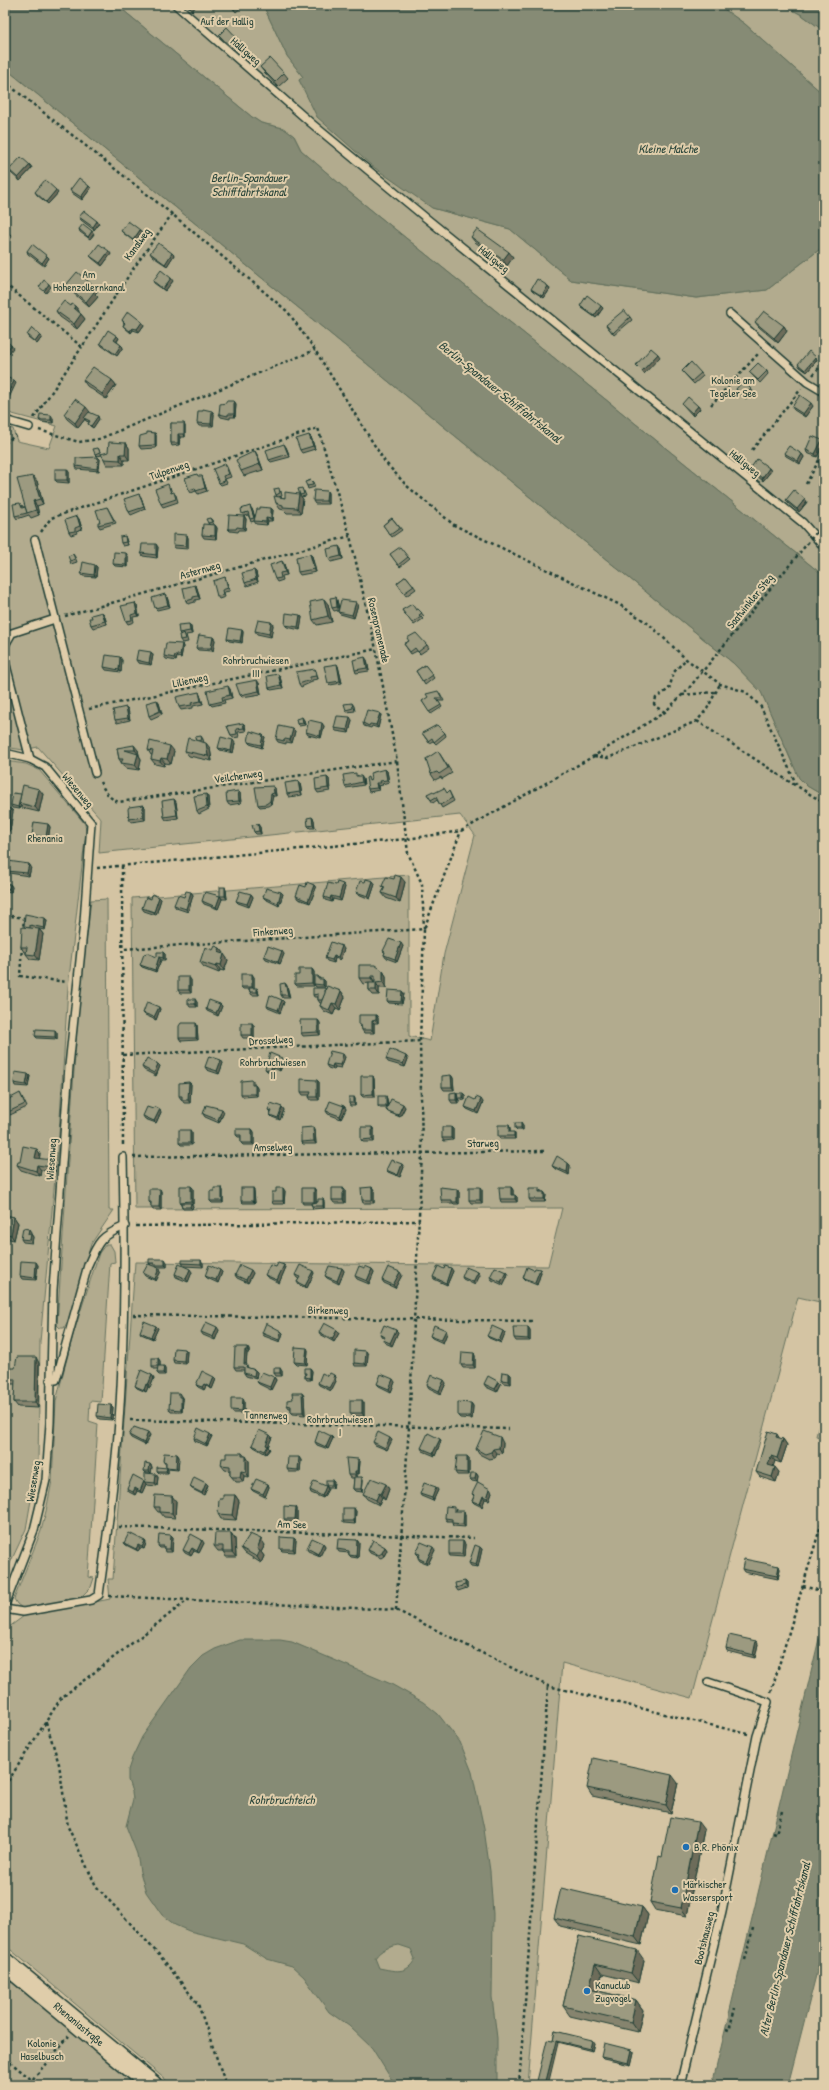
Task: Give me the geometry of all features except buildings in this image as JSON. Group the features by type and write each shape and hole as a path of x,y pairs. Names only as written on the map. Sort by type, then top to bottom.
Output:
{"street":[{"name":"Rhenaniastraße","path":"5,1963 152,2085"}],"lane":[{"name":"Halligweg","path":"176,5 312,123 426,218 803,523 824,547"},
{"path":"730,314 807,382 824,392"},
{"path":"5,420 29,427"},
{"path":"35,540 94,773"},
{"path":"5,645 12,633 55,619"},
{"path":"5,662 30,759"},
{"name":"Wiesenweg","path":"5,753 30,759 45,767 91,823 89,868 69,1066 53,1282 50,1423 46,1480 34,1530 5,1605"},
{"path":"5,1609 23,1612 91,1600 99,1595 109,1527 119,1420 125,1226 124,1157"},
{"path":"50,1380 56,1380 88,1265 95,1248 108,1233 125,1226"},
{"path":"708,1682 768,1702"},
{"name":"Bootshausweg","path":"680,2085 722,1911 757,1736 768,1702"}],"path":[{"path":"5,82 172,214 288,312 315,350 385,462 407,486 454,525 620,605 649,624 686,658 720,684 746,692 761,707 797,786"},
{"path":"5,200 10,204"},
{"name":"Kanalweg","path":"29,427 132,269 172,214"},
{"path":"5,284 82,347"},
{"path":"711,404 766,346"},
{"path":"29,427 79,442 99,439 315,350"},
{"path":"752,450 824,362"},
{"name":"Rosenpromenade","path":"318,428 350,536 376,649 397,761 408,853 422,884 424,929"},
{"name":"Tulpenweg","path":"35,540 51,518 318,428"},
{"path":"806,484 824,451"},
{"name":"Saatwinkler Steg","path":"462,831 594,756 665,712 689,688 824,523"},
{"name":"Asternweg","path":"55,619 350,536"},
{"name":"Lilienweg","path":"78,711 376,649"},
{"path":"665,712 656,707 654,704 656,698 669,689 674,672 686,658"},
{"path":"594,756 608,758 697,721 707,709 720,684"},
{"path":"682,695 716,692"},
{"path":"697,721 824,803"},
{"name":"Veilchenweg","path":"94,773 108,795 119,802 397,761"},
{"path":"89,868 122,866 223,854 406,838 462,831 424,929 420,1041 422,1152 415,1319 403,1536 396,1610"},
{"path":"122,866 124,1157"},
{"path":"5,915 24,918 23,933"},
{"name":"Finkenweg","path":"123,949 424,929"},
{"path":"22,940 20,976 78,983"},
{"name":"Drosselweg","path":"123,1055 420,1041"},
{"name":"Starweg","path":"422,1152 544,1151"},
{"name":"Amselweg","path":"124,1157 422,1152"},
{"path":"125,1226 419,1221"},
{"name":"Birkenweg","path":"122,1315 532,1320"},
{"name":"Tannenweg","path":"119,1420 509,1429"},
{"path":"768,1702 824,1515"},
{"name":"Am See","path":"109,1527 474,1538"},
{"path":"803,1586 824,1592"},
{"path":"99,1595 396,1610 548,1686 757,1736"},
{"path":"5,1786 61,1698 188,1600"},
{"path":"519,2085 548,1686"},
{"path":"46,1722 59,1764 68,1827 96,1886 161,1957 198,2004 226,2085"},
{"path":"773,1833 776,1834 782,1811"},
{"path":"745,1960 746,1949 753,1928"},
{"path":"726,2029 729,2030 735,2008"},
{"path":"5,2058 32,2080 79,2024"}],"green space":[{"name":"Kolonie am Tegeler See","path":"117,5 263,5 287,56 303,77 299,80 303,87 432,208 510,229 571,280 696,298 767,290 824,246 824,576 349,192 301,150 294,136 283,128 261,123 252,117"},
{"path":"718,5 783,5 802,15 824,31 824,95 745,24"},
{"path":"5,68 733,663 761,691 792,763 807,786 824,796 824,1303 798,1297 692,1698 562,1663 528,2085 172,2085 5,1945 5,1630 24,1616 110,1599 108,1579 113,1579 135,1262 548,1266 562,1208 135,1209 132,898 409,875 409,1036 430,1041 444,954 475,835 460,815 99,853 101,819 38,747 23,750 5,747 5,427 13,429 17,441 49,448 57,426 5,412"},
{"name":"Rhenania","path":"5,761 26,764 39,770 85,824 86,831 68,987 59,1134 40,1342 38,1460 26,1529 5,1574"},
{"path":"107,899 109,1210 114,1210 91,1244 68,1321 64,1328 60,1328 57,1325 78,1011 91,900"},
{"path":"106,1244 110,1244 114,1251 115,1262 110,1263 101,1402 90,1401 89,1421 98,1424 88,1577 94,1578 91,1587 80,1598 22,1608 14,1599 41,1531 46,1511 52,1481 56,1401 73,1335 99,1253"},
{"path":"824,1404 824,1438 816,1436"},
{"name":"Kolonie Haselbusch","path":"5,1974 137,2085 5,2085"}],"water":[{"name":"Berlin-Spandauer Schifffahrtskanal","path":"5,5 117,5 252,117 261,123 283,128 294,136 301,150 349,192 824,576 824,796 807,786 799,778 761,692 733,663 5,68"},
{"name":"Kleine Malche","path":"263,5 718,5 745,24 824,95 824,246 767,290 696,298 571,280 510,229 432,208 372,166 317,117 299,80 303,77 287,56"},
{"path":"783,5 824,5 824,31 802,15"},
{"name":"Alter Berlin-Spandauer Schifffahrtskanal","path":"824,1618 824,1944 788,2085 712,2085"},
{"name":"Rohrbruchteich","path":"240,1640 280,1640 292,1642 391,1684 423,1702 438,1714 460,1742 472,1772 484,1829 490,1871 493,1914 492,1997 497,2038 497,2085 395,2085 372,2048 349,2026 329,2012 304,1977 292,1966 267,1959 243,1944 189,1931 175,1925 162,1915 146,1892 140,1872 137,1854 126,1826 133,1799 128,1780 128,1770 142,1737 191,1668 203,1656 215,1649","holes":["399,1945 411,1949 415,1959 408,1968 400,1971 379,1968 375,1958 383,1950"]}],"place":[{"name":"B.R. Phönix","path":"686,1847"},
{"name":"Märkischer Wassersport","path":"675,1890"},
{"name":"Kanuclub Zugvogel","path":"587,1991"}],"park label":[{"name":"Auf der Hallig","path":"227,21"},
{"name":"Am Hohenzollernkanal","path":"89,280"},
{"name":"Rohrbruchwiesen III","path":"256,666"},
{"name":"Rohrbruchwiesen II","path":"273,1068"},
{"name":"Rohrbruchwiesen I","path":"340,1425"}]}
